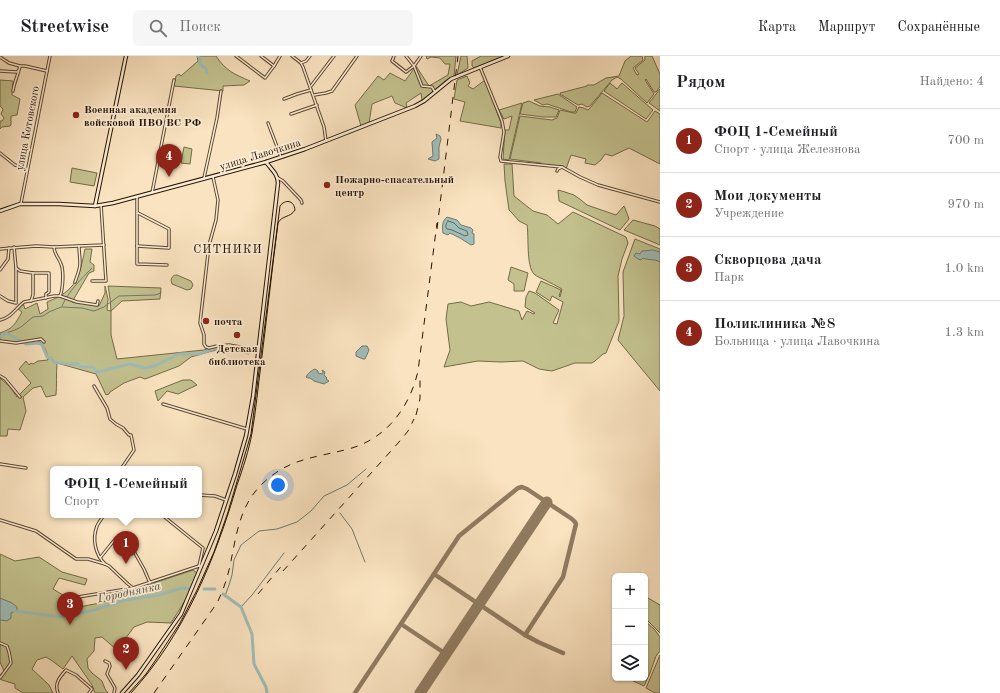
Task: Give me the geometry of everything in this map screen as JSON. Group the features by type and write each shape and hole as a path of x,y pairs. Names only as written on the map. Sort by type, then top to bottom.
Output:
{"main road":[{"path":"95,206 126,56"},
{"name":"улица Лавочкина","path":"0,211 20,204 95,206 113,203 266,162 305,149 416,106 451,79 508,56"},
{"path":"122,693 138,675 181,614 214,536 235,474 247,429 253,397 268,254 278,178 266,162"}],"street":[{"name":"улица Котовского","path":"20,204 50,56"},
{"path":"236,56 265,78 280,56"},
{"path":"261,56 274,66"},
{"path":"292,56 301,63 317,105 324,127 326,141"},
{"path":"301,63 306,61 310,56"},
{"path":"284,99 311,88 334,56"},
{"path":"313,95 332,91 358,56"},
{"path":"394,56 392,62 406,72 414,66 421,56"},
{"path":"406,56 414,66 422,86 432,87 435,92"},
{"path":"0,57 9,63 47,71"},
{"path":"13,91 20,66"},
{"path":"480,67 502,121 504,132 500,157 501,161 562,167 598,185 660,202"},
{"path":"0,70 19,71"},
{"path":"152,193 174,80"},
{"path":"204,179 221,91"},
{"path":"291,114 317,105"},
{"path":"268,123 281,157"},
{"path":"0,153 18,166"},
{"path":"557,171 562,167"},
{"path":"212,177 218,200 216,220 208,251 200,324 204,335 204,344 209,348 229,345 258,349"},
{"path":"278,178 283,181 301,200 302,203"},
{"path":"137,197 137,264 167,265"},
{"path":"92,281 106,281 100,205"},
{"path":"137,246 170,248 169,229 138,213"},
{"path":"0,249 36,246 54,247 104,245"},
{"path":"75,282 80,263 78,246"},
{"path":"14,247 16,268 16,303"},
{"path":"54,247 54,252 61,263 62,268 62,288 60,296"},
{"path":"0,270 8,259 9,248"},
{"path":"16,268 20,271 33,273 49,273 49,292 46,294 46,298"},
{"path":"31,301 33,273"},
{"path":"0,296 8,301 16,303 60,296 76,302 98,305 98,301"},
{"path":"0,320 14,312 24,302"},
{"path":"0,341 16,343 41,339 44,342"},
{"path":"0,376 5,379 20,396"},
{"path":"94,386 107,408 110,419 123,428 129,435 131,435 134,450 123,466"},
{"path":"163,404 247,429"},
{"path":"0,464 26,468"},
{"path":"202,495 215,496 226,500"},
{"path":"102,518 98,524 95,538 97,551 100,558 133,588"},
{"path":"72,598 133,588 200,567 203,548 166,518"},
{"path":"0,520 36,531 76,559 105,564"},
{"path":"100,558 116,538 118,538 132,548 150,583"},
{"path":"0,643 7,646 11,663 0,678"},
{"path":"105,661 109,663 110,666 107,674 115,688 114,693"},
{"path":"58,693 56,688 58,680 66,670 76,675 92,689 89,693"}],"shaded area":[{"path":"197,56 216,56 231,72 250,81 244,85 223,86 223,91 174,86 176,76 179,74 181,76 198,61"},
{"path":"426,56 456,56 454,76 445,81 422,100 421,93 406,103 407,108 395,103 392,96 372,104 369,123 361,126 355,105 378,76 384,80 390,73 405,81 416,66 429,86 448,75 450,64 445,64 440,58 431,57 427,59"},
{"path":"461,56 467,56 468,68 457,75"},
{"path":"481,56 505,56 474,68 472,66 472,61"},
{"path":"631,56 642,56 643,60 633,68 637,75 639,74 635,68 645,60 645,56 652,56 660,74 660,87 656,92 654,92 646,79 645,80 654,94 647,103 617,77 612,80 590,106 587,107 582,104 578,105 560,94 587,85 594,85 606,78 619,76 625,61"},
{"path":"467,76 470,83 468,86 473,89 485,80 501,123 501,128 460,121 465,102 454,99 457,80"},
{"path":"0,80 13,81 12,95 20,99 17,115 11,116 11,125 0,129 0,121 4,118 1,114 3,109 0,106"},
{"path":"610,83 617,89 622,83 653,110 646,119 604,91"},
{"path":"660,89 660,111 649,103"},
{"path":"602,93 647,122 655,111 660,114 660,164 629,148 612,156 605,154 595,165 585,163 586,159 571,155 566,169 564,167 542,165 541,163 510,159 520,116 552,120 557,118 560,110 576,113 579,107 588,110"},
{"path":"558,94 577,107 575,112 547,104 543,105 534,100"},
{"path":"529,101 540,106 559,110 556,117 520,114 523,103"},
{"path":"522,103 509,160 503,159 505,130 509,130 512,116 504,119 499,110"},
{"path":"184,147 192,149 190,164 181,163"},
{"path":"504,164 512,164 514,196 533,211 547,215 558,224 573,212 626,237 628,243 618,276 619,321 606,353 592,363 575,363 552,371 539,369 523,361 478,361 444,367 450,350 446,319 448,304 461,302 471,306 489,302 519,311 522,320 527,311 534,314 535,313 525,307 526,297 529,291 535,293 559,310 553,323 557,324 563,302 552,296 550,301 536,292 541,281 561,290 560,297 562,289 536,276 531,270 527,225 519,221 509,210"},
{"path":"72,168 97,173 94,186 70,182"},
{"path":"558,190 574,195 587,205 616,215 624,206 629,219 620,230 559,201"},
{"path":"633,220 655,226 660,229 660,245 624,230"},
{"path":"635,239 660,249 660,391 618,340 624,316 623,272"},
{"path":"85,249 92,249 90,262 94,265 94,271 89,273 72,302 99,306 105,293 105,286 108,299 107,310 111,311 111,335 117,359 204,350 219,346 230,346 252,350 249,354 238,350 226,349 191,357 179,366 145,379 140,377 124,383 106,395 96,374 57,363 56,395 46,397 41,386 33,388 23,397 26,411 20,430 8,429 7,436 0,436 0,378 10,387 17,397 31,383 19,369 26,361 29,365 38,361 48,360 45,348 37,341 0,341 0,333 16,323 22,312 18,309 23,303 25,309 37,303 40,314 48,309 47,302 65,293 71,288 81,268"},
{"path":"511,267 528,273 524,291 514,291 514,284 508,280"},
{"path":"177,275 191,281 193,285 191,289 187,290 172,284 172,278"},
{"path":"108,286 161,288 160,299 122,301 111,311"},
{"path":"183,380 191,380 197,385 178,394 167,391 158,401 155,391"},
{"path":"0,554 15,561 39,557 62,572 87,579 85,585 59,578 53,589 71,600 74,608 100,603 130,591 193,570 197,573 188,596 171,623 147,622 134,627 117,650 102,637 95,638 94,651 87,659 88,668 102,681 108,693 95,693 92,685 72,656 63,669 46,657 37,660 32,669 49,685 53,693 23,693 15,688 15,684 0,679 0,675 4,671 0,662"},
{"path":"648,598 660,605 660,633 648,621"},
{"path":"648,624 660,637 660,651 656,656 648,677"},
{"path":"660,655 660,693 655,693 646,688"},
{"path":"633,681 646,681 644,686"}],"water":[{"path":"436,134 440,136 441,139 439,159 435,161 428,159 433,156 432,142 437,138"},
{"path":"447,217 457,220 461,225 473,230 472,233 474,234 474,244 471,245 450,233 448,235 443,233 442,229 444,220"},
{"path":"653,250 660,252 660,262 643,258 641,260 634,256 636,253 640,254 642,251"},
{"path":"362,346 367,346 369,350 365,359 356,356 356,352"},
{"path":"315,369 318,373 322,374 322,370 325,372 324,375 329,381 324,384 306,377"},
{"path":"0,598 17,607 17,610 11,613 11,618 7,621 0,620"}],"waterway":[{"path":"198,56 200,59 200,64 206,69 207,73"},
{"path":"62,306 71,291 92,268"},
{"path":"6,333 21,327 33,317 43,316 61,307 82,308 94,311 104,307 119,296 155,295 161,293"},
{"path":"0,337 6,333 26,344 38,343 42,345 47,357 51,358 54,362 69,364 78,363 78,365 82,367 93,367 97,372 130,364 145,368 155,366 179,354 199,354 213,349 227,347 243,349"},
{"path":"225,596 232,575 234,560 241,545 259,531 277,529 297,522 311,511 324,496 347,485 366,469"},
{"path":"340,513 352,529 365,562"},
{"path":"241,607 284,553"},
{"name":"Городнянка","path":"14,611 62,617 94,610 125,600 158,595 182,588 190,589"},
{"name":"Городнянка","path":"204,589 215,589"},
{"name":"Городнянка","path":"223,594 241,607 252,634 254,664 266,687 267,693"}],"taxiway":[{"path":"434,574 459,536 518,488 522,487 527,489 572,519 576,524 563,577 525,635"},
{"path":"355,693 434,574 525,635 563,653"},
{"path":"401,624 446,654"}],"runway":[{"path":"420,693 547,502"}],"tram line":[{"path":"129,693 146,674 180,623 214,552 228,512 251,434 280,206 284,202 291,202 295,210 278,223 255,416 244,466 219,541 196,595 167,647 150,670 131,693"}],"railway":[{"path":"437,229 458,56"},
{"path":"154,693 217,603 228,576 237,533 243,513 248,503 261,485 282,469 293,464 365,443 387,428 403,408 418,371 437,223"},
{"path":"416,415 420,399 420,376"},
{"path":"283,571 399,442 408,431 414,419"},
{"path":"258,594 284,563"}],"place":[{"name":"Военная академия войсковой ПВО ВС РФ","path":"76,115"},
{"name":"Поликлиника №8","path":"169,177"},
{"name":"Пожарно-спасательный центр","path":"327,185"},
{"name":"почта","path":"206,321"},
{"name":"Детская библиотека","path":"237,335"},
{"name":"ФОЦ 1-Семейный","path":"126,564"},
{"name":"Скворцова дача","path":"70,625"},
{"name":"Мои документы","path":"126,670"}],"district":[{"name":"СИТНИКИ","path":"228,249"}]}
